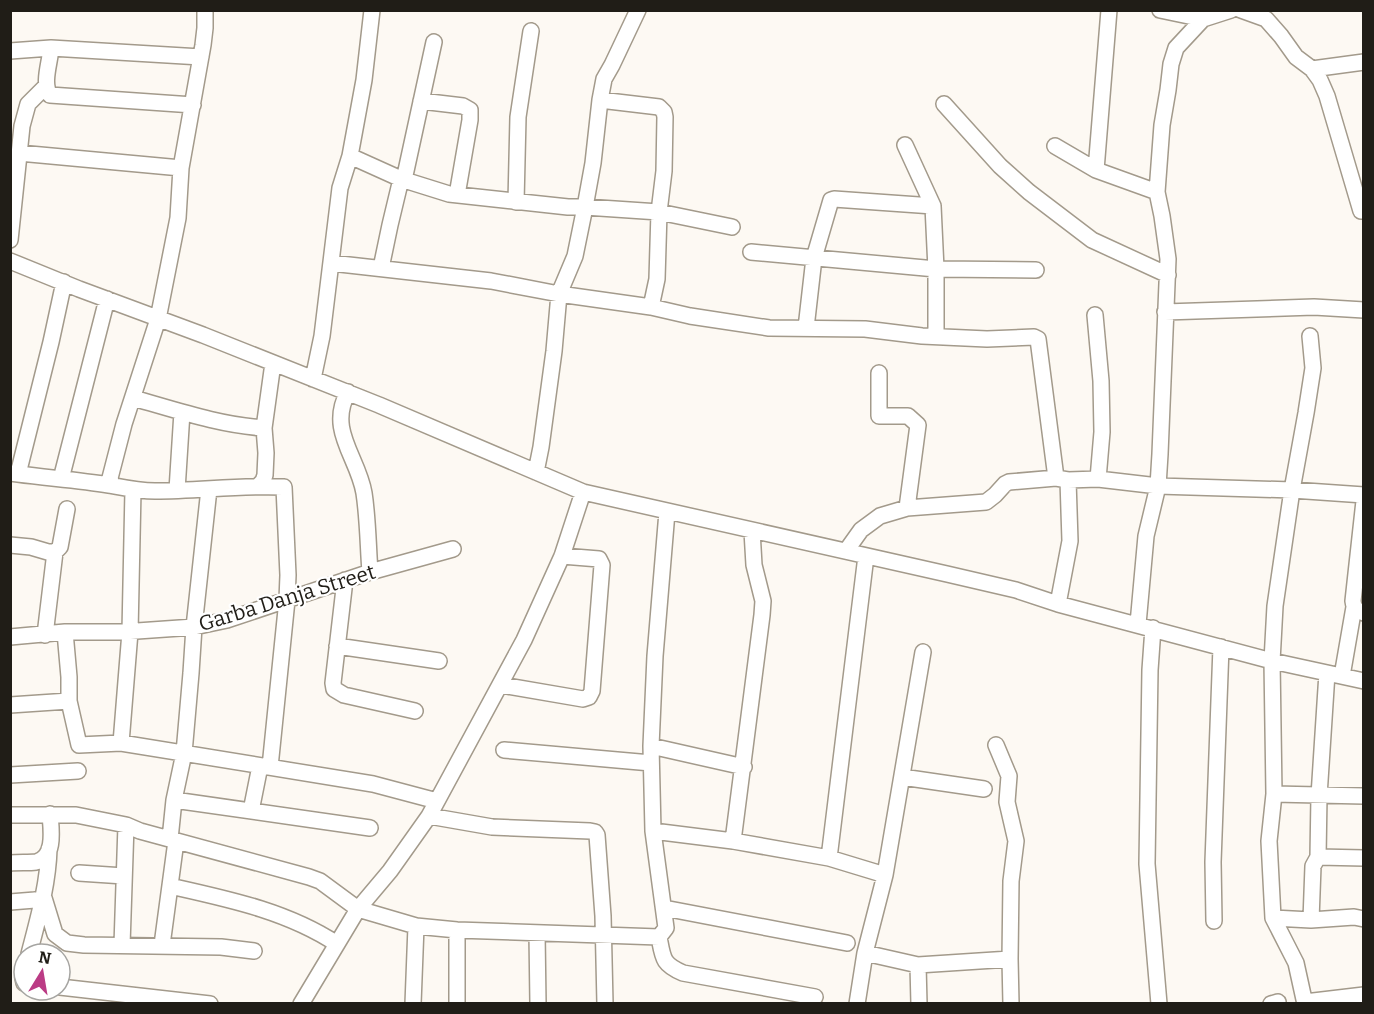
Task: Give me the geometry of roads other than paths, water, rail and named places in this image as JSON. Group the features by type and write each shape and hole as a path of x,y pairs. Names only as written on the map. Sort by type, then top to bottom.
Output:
{"street":[{"path":"111,485 110,478 124,424 159,319 178,218 181,168 201,57 206,10"},
{"path":"313,378 322,336 340,188 350,156 364,80 372,10"},
{"path":"536,472 554,351 559,294 575,256 593,164 604,79 638,10"},
{"path":"1096,170 1109,10"},
{"path":"1160,10 1203,19"},
{"path":"1159,1004 1147,864 1150,670 1146,626 1146,536 1158,486 1168,274 1164,227 1157,192 1161,125 1176,48 1203,19 1231,10"},
{"path":"1242,10 1266,20 1296,57 1312,69 1320,80 1327,96 1361,211"},
{"path":"516,202 518,117 531,31"},
{"path":"381,268 434,42"},
{"path":"10,51 51,48 201,57"},
{"path":"51,48 46,86 50,96 193,105"},
{"path":"1312,69 1364,62"},
{"path":"10,240 22,126 28,104 46,86"},
{"path":"421,100 463,106 470,110 457,195"},
{"path":"600,100 659,107 664,112 664,171 659,212 657,279 651,307"},
{"path":"944,104 1000,166 1029,192 1092,240 1168,274"},
{"path":"905,145 933,206 936,337"},
{"path":"1055,146 1096,170 1157,192"},
{"path":"19,153 181,168"},
{"path":"350,156 402,180 449,194 568,207 659,212 732,226"},
{"path":"806,328 814,258 831,200 933,206"},
{"path":"751,252 936,269 1036,270"},
{"path":"10,261 348,392 583,492 1016,590 1058,604 1221,648 1364,681"},
{"path":"331,262 491,281 770,328 865,329 936,337 1038,339 1070,541 1058,604"},
{"path":"64,282 51,342 14,473 111,485 133,490 284,487 287,600 265,766 251,811"},
{"path":"61,479 107,299"},
{"path":"1165,312 1314,307 1364,310"},
{"path":"1095,315 1101,381 1102,432 1098,479"},
{"path":"1310,336 1312,368 1275,606 1272,661 1274,794 1269,841 1273,918 1296,963 1305,1003 1364,995"},
{"path":"258,486 265,475 264,428 273,363"},
{"path":"879,373 879,416 908,416 918,425 907,508"},
{"path":"348,392 340,412 341,430 364,491 370,572"},
{"path":"133,398 182,412 264,428"},
{"path":"177,490 182,412"},
{"path":"846,552 861,530 880,516 907,508 986,502 1009,482 1098,479 1158,486 1292,489 1364,495"},
{"path":"162,945 170,886 174,800 184,753 194,627 209,489"},
{"path":"121,743 130,632 133,490"},
{"path":"301,1004 357,909 395,864 429,816 524,640 562,556 583,492"},
{"path":"1311,920 1312,866 1318,857 1319,796 1335,674 1359,610 1353,602 1364,501"},
{"path":"45,635 55,552 60,547 67,509"},
{"path":"10,814 76,815 126,825 140,831 320,881 357,909 416,926 457,930 659,936 666,928 653,831 651,746 655,656 667,512"},
{"path":"733,841 763,601 754,565 752,531"},
{"path":"10,545 55,552"},
{"name":"Garba Danja Street","path":"10,637 64,632 130,632 194,627 227,620 370,572 453,549"},
{"path":"501,685 583,699 589,697 592,691 602,565 599,559 562,556"},
{"path":"829,858 866,556"},
{"path":"345,580 334,689 344,695 415,711"},
{"path":"64,632 69,676 69,701 79,745 121,743 373,784 437,801"},
{"path":"337,646 440,661"},
{"path":"1214,921 1213,862 1221,648"},
{"path":"857,1004 865,953 885,875 923,652"},
{"path":"10,705 69,701"},
{"path":"996,745 1009,776 1007,802 1016,841 1011,881 1011,1004"},
{"path":"651,746 744,767"},
{"path":"504,750 651,763"},
{"path":"10,775 78,771"},
{"path":"902,777 984,789"},
{"path":"1274,794 1364,796"},
{"path":"174,800 370,828"},
{"path":"32,942 49,869 50,814"},
{"path":"429,816 492,827 595,832 603,916 605,1004"},
{"path":"122,945 126,825"},
{"path":"653,831 733,841 829,858 885,875"},
{"path":"10,863 38,862 49,849"},
{"path":"1318,857 1364,858"},
{"path":"79,873 124,876"},
{"path":"170,886 240,902 310,927 337,944"},
{"path":"10,902 44,898"},
{"path":"44,898 55,934 67,943 221,947 254,951"},
{"path":"664,908 847,943"},
{"path":"1273,918 1311,920 1354,917 1364,919"},
{"path":"413,1004 416,926"},
{"path":"457,930 457,1004"},
{"path":"537,933 538,1004"},
{"path":"659,936 663,957 670,967 683,973 815,997"},
{"path":"865,953 918,965 1010,959"},
{"path":"918,965 919,1004"},
{"path":"72,988 210,1004"}]}
